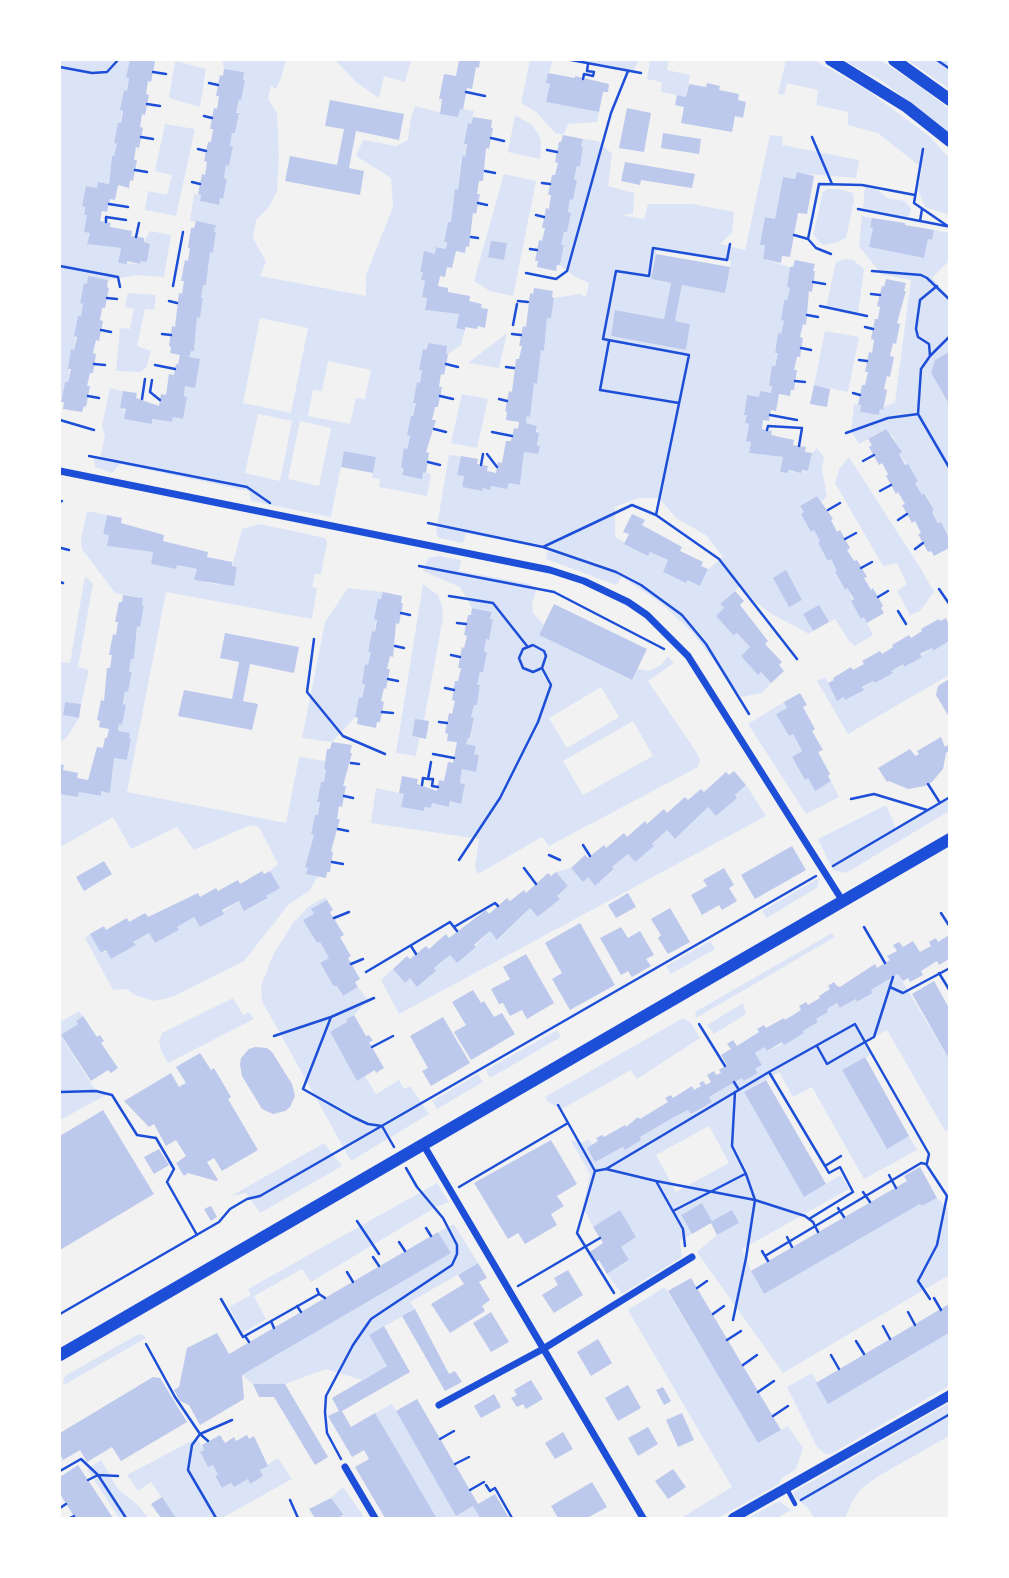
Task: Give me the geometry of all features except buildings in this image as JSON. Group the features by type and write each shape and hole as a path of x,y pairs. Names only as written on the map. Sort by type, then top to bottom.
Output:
{"main road":[{"path":"831,60 907,107 950,141"},
{"path":"894,60 950,100"},
{"path":"60,1355 950,839"}],"street":[{"path":"60,471 550,569 584,581 628,602 647,615 688,656 842,900"},
{"path":"423,1144 643,1518"},
{"path":"439,1405 543,1349 692,1257"},
{"path":"733,1518 950,1395"},
{"path":"345,1467 375,1518"}],"lane":[{"path":"786,1488 795,1504"}],"path":[{"path":"60,67 92,73 107,72 118,60"},
{"path":"571,60 640,73"},
{"path":"937,60 950,69"},
{"path":"583,79 584,74 593,76 594,72 587,71 588,63"},
{"path":"526,273 556,279 567,271 611,113 628,71"},
{"path":"153,72 166,74"},
{"path":"209,83 218,85"},
{"path":"466,92 485,96"},
{"path":"147,104 160,106"},
{"path":"204,117 212,118"},
{"path":"141,137 153,139"},
{"path":"812,137 832,184"},
{"path":"491,138 504,141"},
{"path":"198,149 206,151"},
{"path":"923,149 914,203 949,227"},
{"path":"547,150 557,152"},
{"path":"135,170 147,172"},
{"path":"485,171 495,173"},
{"path":"192,182 200,184"},
{"path":"542,183 550,184"},
{"path":"808,239 819,184 862,185 915,195"},
{"path":"811,193 817,194"},
{"path":"478,203 487,205"},
{"path":"109,204 128,207"},
{"path":"858,209 949,227"},
{"path":"920,221 922,209"},
{"path":"536,215 544,217"},
{"path":"106,222 106,217 126,220"},
{"path":"909,226 910,219"},
{"path":"136,237 139,223"},
{"path":"173,286 183,234 190,237"},
{"path":"794,235 808,239 816,248 831,254"},
{"path":"471,237 478,238"},
{"path":"656,515 689,355 603,340 616,271 649,276 653,248 727,260 730,244"},
{"path":"530,249 537,250"},
{"path":"60,266 118,277 120,287"},
{"path":"176,269 183,270"},
{"path":"872,271 920,275 937,286 950,300"},
{"path":"813,282 825,284"},
{"path":"930,356 929,344 918,337 916,329 920,300 937,286"},
{"path":"872,293 880,295"},
{"path":"107,298 117,299"},
{"path":"169,301 177,303"},
{"path":"513,325 518,303 528,302"},
{"path":"820,306 867,316"},
{"path":"807,315 818,317"},
{"path":"865,327 873,328"},
{"path":"101,331 111,332"},
{"path":"162,334 171,335"},
{"path":"512,334 521,335"},
{"path":"950,336 921,369 918,414 950,468"},
{"path":"609,341 600,390 679,403"},
{"path":"802,348 811,350"},
{"path":"859,360 867,362"},
{"path":"94,364 105,365"},
{"path":"446,364 458,367"},
{"path":"155,366 175,369"},
{"path":"506,367 514,368"},
{"path":"142,400 145,379"},
{"path":"152,380 150,392 160,400"},
{"path":"795,381 804,382"},
{"path":"853,393 860,395"},
{"path":"88,396 99,398"},
{"path":"440,397 453,399"},
{"path":"499,399 508,401"},
{"path":"846,433 888,418 918,414"},
{"path":"770,415 797,420"},
{"path":"60,420 94,430"},
{"path":"768,430 768,426 802,428 799,446"},
{"path":"434,429 446,432"},
{"path":"492,432 512,436"},
{"path":"481,465 485,454 497,467"},
{"path":"863,461 874,455"},
{"path":"89,456 247,488 272,504"},
{"path":"428,462 440,465"},
{"path":"880,491 891,485"},
{"path":"828,510 840,503"},
{"path":"543,547 632,505 656,515 719,559 797,659"},
{"path":"898,520 907,514"},
{"path":"845,539 856,533"},
{"path":"915,549 923,543"},
{"path":"61,548 69,550"},
{"path":"861,568 872,562"},
{"path":"419,566 554,592 664,649"},
{"path":"939,589 950,605"},
{"path":"878,597 888,591"},
{"path":"449,596 493,603 527,646"},
{"path":"898,611 906,624"},
{"path":"401,613 410,615"},
{"path":"457,623 466,624"},
{"path":"314,639 307,692 343,736 385,754"},
{"path":"395,646 404,648"},
{"path":"458,860 500,798 538,722 551,685 542,668 546,656 544,651 539,646 527,646 523,649 519,658 523,668 533,672 542,668"},
{"path":"451,656 460,657"},
{"path":"388,679 398,681"},
{"path":"445,688 454,690"},
{"path":"382,712 393,713"},
{"path":"439,722 447,723"},
{"path":"433,754 454,758"},
{"path":"428,779 431,762"},
{"path":"351,763 359,764"},
{"path":"422,785 423,778 433,779 432,786 438,787"},
{"path":"928,784 940,803"},
{"path":"851,799 874,794 927,810"},
{"path":"344,796 354,798"},
{"path":"832,866 950,797"},
{"path":"338,829 348,831"},
{"path":"583,845 590,856"},
{"path":"549,855 560,860"},
{"path":"332,862 343,864"},
{"path":"524,868 536,884"},
{"path":"60,1304 62,1313 219,1222 230,1209 247,1199 260,1196 808,881"},
{"path":"454,927 495,903 498,906"},
{"path":"334,918 349,912"},
{"path":"941,913 950,927"},
{"path":"366,972 450,922 457,931"},
{"path":"864,927 885,963"},
{"path":"411,946 416,954"},
{"path":"351,964 363,959"},
{"path":"890,987 903,993 950,968"},
{"path":"939,973 949,991 941,994"},
{"path":"817,1046 827,1064 874,1037 893,977"},
{"path":"274,1036 331,1017 374,998"},
{"path":"331,1017 303,1088 353,1117 368,1124 382,1126"},
{"path":"699,1024 724,1066"},
{"path":"595,1171 606,1169 855,1024 929,1154 926,1164"},
{"path":"372,1047 393,1036"},
{"path":"769,1072 829,1173 840,1167 859,1201"},
{"path":"733,1320 755,1200 732,1146 737,1091 734,1082"},
{"path":"60,1092 96,1091 112,1095 137,1135 156,1138 174,1169 167,1182 197,1235"},
{"path":"558,1105 595,1171 577,1233 620,1302"},
{"path":"451,1192 568,1123"},
{"path":"345,1467 327,1433 324,1412 326,1396 342,1365 371,1319 453,1265 457,1254 457,1245 443,1218 417,1186 382,1126"},
{"path":"825,1166 841,1156"},
{"path":"765,1256 816,1228 839,1210 859,1201 864,1194 892,1181 920,1163 926,1164 948,1197 937,1245 918,1281 941,1310"},
{"path":"606,1169 755,1200 805,1216 818,1232"},
{"path":"673,1212 746,1174"},
{"path":"888,1175 896,1188"},
{"path":"656,1181 683,1229 685,1246"},
{"path":"809,1219 853,1192"},
{"path":"864,1194 870,1202"},
{"path":"839,1210 844,1217"},
{"path":"357,1221 379,1254"},
{"path":"426,1228 431,1236"},
{"path":"787,1237 792,1247"},
{"path":"510,1291 600,1238"},
{"path":"399,1242 405,1251"},
{"path":"762,1251 768,1261"},
{"path":"373,1258 379,1266"},
{"path":"347,1272 352,1282"},
{"path":"697,1288 708,1281"},
{"path":"317,1289 318,1294 325,1298"},
{"path":"245,1336 318,1294"},
{"path":"221,1300 243,1337 249,1342"},
{"path":"297,1306 301,1312"},
{"path":"713,1314 724,1306"},
{"path":"908,1312 915,1325"},
{"path":"271,1321 274,1328"},
{"path":"883,1326 890,1339"},
{"path":"727,1340 741,1331"},
{"path":"856,1341 864,1354"},
{"path":"146,1344 175,1397 200,1434 208,1441"},
{"path":"743,1365 757,1355"},
{"path":"831,1355 839,1369"},
{"path":"758,1392 774,1381"},
{"path":"773,1416 788,1406"},
{"path":"795,1504 950,1414"},
{"path":"216,1518 188,1470 192,1446 200,1434 232,1420"},
{"path":"440,1439 454,1431"},
{"path":"455,1464 469,1457"},
{"path":"60,1471 81,1459 98,1475 126,1518"},
{"path":"88,1480 98,1475 118,1476"},
{"path":"470,1490 485,1484 490,1492 495,1488 512,1518"},
{"path":"290,1500 298,1518"},
{"path":"60,1508 66,1504"}],"shaded area":[{"path":"60,60 130,60 127,91 124,90 121,123 118,123 114,143 117,144 112,156 109,184 99,182 97,188 86,186 82,206 85,207 84,214 87,215 90,233 88,244 121,248 119,263 139,264 140,261 147,262 150,244 144,242 150,231 171,235 164,277 137,275 108,280 88,276 80,303 83,304 81,316 78,316 74,350 71,350 68,382 65,382 60,404"},
{"path":"222,60 286,60 276,89 271,86 268,99 277,113 279,157 277,191 269,207 256,220 253,238 266,262 260,276 366,296 366,275 393,207 391,178 356,156 363,140 396,146 408,140 415,106 458,117 460,109 474,111 471,124 468,124 465,157 461,157 458,190 455,190 451,222 448,222 444,241 447,242 446,249 437,247 435,254 424,252 420,271 423,272 421,280 425,281 422,297 427,298 425,310 459,314 456,328 465,330 461,345 448,354 447,346 427,343 420,370 420,383 417,383 413,402 416,403 407,435 410,436 401,468 404,469 402,475 423,472 431,474 427,496 379,487 380,479 372,478 376,457 344,451 331,517 251,501 249,491 120,464 112,473 95,467 94,459 100,459 105,436 102,426 110,388 123,391 120,408 152,423 152,419 171,422 173,417 183,419 189,357 191,351 194,351 197,317 200,318 203,285 206,285 210,252 213,252 216,233 215,224 190,221 194,194 201,195 200,201 218,205 220,198 222,199 232,133 235,133 239,113 236,112 245,80 244,72 224,69","holes":["260,318 308,328 291,413 243,403","328,361 371,370 365,399 356,398 350,424 308,416 313,390 322,391","258,414 292,421 280,481 245,473","300,421 331,428 319,486 288,479"]},
{"path":"335,60 411,60 405,82 384,76 379,98 357,83"},
{"path":"530,60 553,60 546,82 550,84 547,102 599,112 597,122 568,124 563,135 555,133 536,112 521,103"},
{"path":"571,60 639,60 633,71"},
{"path":"650,60 669,60 667,70 690,75 686,97 661,92 662,82 647,79"},
{"path":"786,60 814,60 867,90 929,136 949,158 949,215 925,207 918,190 922,168 878,133 848,125 848,112 816,105 818,90 787,83 784,95 778,94"},
{"path":"843,60 880,60 917,84 949,109 949,132 882,81"},
{"path":"908,60 949,60 949,89"},
{"path":"175,61 206,69 200,107 169,98"},
{"path":"515,115 532,125 539,135 540,159 508,152"},
{"path":"165,124 195,129 176,216 145,210 148,191 167,195 172,175 155,171"},
{"path":"770,135 783,136 782,145 859,160 856,178 797,173 795,179 783,177 775,219 765,217 761,245 765,245 763,259 790,267 787,287 790,288 787,300 784,300 781,334 778,333 775,352 778,353 769,385 772,386 771,393 760,391 759,397 747,395 744,415 747,415 745,423 749,424 746,440 751,442 749,453 783,457 780,472 808,471 812,453 817,448 824,457 822,470 827,496 821,502 817,496 800,506 804,512 801,514 811,531 814,530 820,541 818,543 828,560 831,559 837,571 835,573 844,589 847,588 861,618 864,617 873,635 855,646 835,619 829,622 803,614 813,631 809,634 772,614 754,601 741,585 720,604 724,608 716,616 733,635 737,633 750,647 759,674 761,672 771,683 762,693 741,697 693,633 661,603 622,577 616,585 546,559 548,549 466,533 463,543 439,538 436,532 449,455 461,456 457,474 464,476 462,487 482,491 483,488 490,489 491,486 507,489 509,483 520,485 524,452 538,454 537,426 526,423 527,416 530,416 534,383 537,383 541,350 544,350 547,318 551,318 554,298 580,294 586,297 589,283 560,265 564,246 561,245 564,232 567,232 570,199 573,199 577,166 580,167 583,139 598,141 612,154 608,186 634,193 633,214 621,215 644,219 648,204 692,204 734,212 732,233 720,244 745,250","holes":["657,249 731,261 725,293 682,285 675,321 690,324 686,350 611,336 616,310 664,319 671,283 651,279","639,498 659,498 676,518 706,535 723,557 708,569 700,586 663,572 668,560 650,552 647,555 615,537 615,507"]},
{"path":"504,174 536,181 513,296 490,291 474,281"},
{"path":"865,187 878,190 887,198 905,201 911,209 909,215 906,217 863,208"},
{"path":"827,189 853,193 854,200 846,238 823,245 813,235 823,192"},
{"path":"862,216 872,218 870,247 924,258 928,239 932,240 934,230 949,233 949,261 932,278 949,297 949,352 936,360 931,373 949,404 949,538 932,512 934,510 925,493 922,495 915,483 918,481 899,454 901,452 892,435 885,429 859,444 851,431 854,404 861,405 860,412 879,415 880,409 895,402 911,280 881,274 859,246"},
{"path":"853,260 864,269 858,314 826,307 836,262"},
{"path":"128,293 156,295 154,310 145,309 137,346 151,351 146,368 140,372 116,371 120,328 130,329 134,309 125,307"},
{"path":"825,331 859,337 848,392 814,385"},
{"path":"507,333 499,368 468,363"},
{"path":"462,394 488,399 477,448 451,443"},
{"path":"849,457 934,592 920,611 910,615 897,591 907,584 897,563 883,566 835,483 839,469"},
{"path":"87,511 107,515 103,533 109,535 108,546 153,552 151,564 176,569 177,565 197,569 195,580 219,585 234,585 237,567 232,566 242,529 260,524 325,538 327,542 321,574 315,574 312,587 317,588 312,619 166,592 127,792 286,823 299,757 325,761 326,770 324,782 321,782 317,801 320,802 318,815 315,815 311,834 314,835 305,867 308,868 307,874 318,876 309,891 289,904 244,961 172,997 154,1001 137,996 126,989 113,990 85,938 90,934 101,953 135,945 133,942 149,933 155,943 179,930 177,927 194,917 200,927 239,901 245,911 267,899 266,896 279,888 270,871 278,864 259,827 250,825 194,850 177,827 131,849 113,817 60,847 60,794 78,797 79,792 100,796 101,791 110,792 114,758 127,760 131,740 129,733 118,731 119,724 122,725 125,691 128,691 132,673 129,672 131,659 134,659 137,626 140,626 144,607 143,598 115,593 82,549 81,539"},
{"path":"439,556 461,560 459,571 530,584 537,588 532,604 533,613 544,625 539,635 631,680 637,669 650,671 662,664 668,656 674,663 648,681 697,753 700,760 698,767 549,846 542,837 478,874 475,867 479,839 371,823 376,788 404,794 402,807 424,811 425,807 431,808 432,803 449,807 450,801 461,803 465,784 460,783 462,769 476,771 479,755 474,754 475,746 466,744 468,738 471,738 474,718 471,717 474,705 477,704 480,686 477,685 480,672 483,672 492,612 472,608 460,587 423,571 428,558","holes":["601,687 619,717 567,748 549,718","633,721 653,756 583,795 563,761"]},
{"path":"85,576 93,584 78,667 89,670 81,704 65,702 63,715 79,718 67,737 60,742 60,662 70,663"},
{"path":"423,584 438,595 443,618 424,720 415,720 412,736 419,738 416,756 396,753"},
{"path":"348,588 383,592 381,599 378,599 375,632 372,632 368,665 365,665 362,698 359,698 355,717 332,742 302,738 325,622"},
{"path":"949,641 949,675 848,734 817,681 825,677 837,700 844,697 845,699 903,664 905,667 932,648 934,650"},
{"path":"784,702 787,708 777,714 789,736 793,734 802,751 792,758 815,790 831,781 839,797 806,814 748,724"},
{"path":"746,785 766,816 399,1014 381,980 393,969 405,982 410,978 418,987 436,971 434,968 450,955 458,963 490,931 498,940 530,908 539,917 559,899 557,896 568,886 556,872 571,868 583,881 588,877 595,886 628,854 635,862 667,830 675,839 708,807 716,816 737,798 735,795"},
{"path":"949,797 949,811 846,873 833,870 818,839 886,805 896,828"},
{"path":"819,878 818,887 767,918 762,911"},
{"path":"326,897 327,900 312,909 314,914 304,920 329,958 320,964 342,996 358,987 368,1000 354,1015 346,1019 347,1022 330,1033 357,1080 365,1076 376,1094 399,1080 404,1089 410,1086 429,1114 351,1161 262,1001 261,986 273,955 293,923 309,906"},
{"path":"832,933 835,937 696,1018 695,1012"},
{"path":"710,941 715,949 671,974 666,966"},
{"path":"898,974 949,1059 949,1128 945,1131 887,1030 865,1042 872,1054 842,1070 886,1148 909,1136 917,1150 864,1179 812,1087 793,1097 779,1072 744,1092 804,1197 841,1175 849,1189 742,1249 764,1294 920,1204 922,1206 937,1198 949,1210 949,1275 783,1373 697,1252 717,1235 739,1223 732,1211 712,1221 702,1203 682,1214 692,1234 680,1241 682,1257 622,1294 607,1274 629,1261 621,1247 636,1237 620,1211 593,1227 583,1207 590,1174 571,1141 583,1142 589,1139 592,1145 587,1148 595,1161 623,1147 625,1150 641,1140 640,1137 674,1117 688,1110 691,1114 712,1102 709,1097 742,1078 745,1081 757,1073 755,1069 762,1065 755,1053 765,1047 768,1051 804,1033 803,1031 818,1022 816,1019 828,1012 827,1009 837,1003 841,1008 856,999 858,1002 873,993 871,990","holes":["709,1126 729,1163 676,1192 656,1155"]},
{"path":"233,998 243,1015 249,1012 254,1019 168,1063 159,1041 162,1033"},
{"path":"743,1003 746,1014 714,1034 707,1025"},
{"path":"79,1011 83,1016 76,1021 78,1024 61,1036 96,1091 108,1094 60,1120 60,1022"},
{"path":"683,1018 691,1023 700,1038 637,1079 631,1070 562,1109 548,1102 545,1097"},
{"path":"557,1030 561,1037 490,1078 486,1070"},
{"path":"478,1074 483,1082 437,1109 432,1101"},
{"path":"324,1143 342,1166 260,1213 246,1193 231,1196"},
{"path":"437,1183 449,1202 436,1207 311,1282 302,1269 254,1296 266,1319 243,1333 229,1307 251,1295 248,1289"},
{"path":"454,1224 478,1263 410,1302 415,1309 369,1335 387,1366 362,1380 326,1369 285,1384 253,1384 242,1375 450,1253 438,1232"},
{"path":"665,1287 758,1443 788,1426 803,1448 796,1469 781,1479 779,1484 718,1518 681,1518 732,1487 628,1310"},
{"path":"949,1333 949,1386 831,1454 826,1454 817,1447 787,1387 812,1373 829,1403"},
{"path":"142,1334 146,1338 64,1385 65,1376"},
{"path":"949,1403 949,1436 862,1488 845,1518 814,1518 808,1508 796,1499 793,1492"},
{"path":"392,1404 456,1515 473,1506 480,1518 436,1518 375,1413"},
{"path":"197,1438 204,1450 200,1453 208,1467 213,1465 218,1475 215,1477 222,1488 231,1483 234,1487 248,1479 250,1483 263,1476 260,1470 278,1458 292,1479 222,1518 176,1518 151,1482 138,1491 127,1475"},
{"path":"101,1460 118,1489 140,1507 148,1518 119,1518 87,1469"},
{"path":"343,1487 363,1518 343,1518 344,1514 331,1498"},
{"path":"779,1501 791,1510 777,1518 748,1518"}]}
